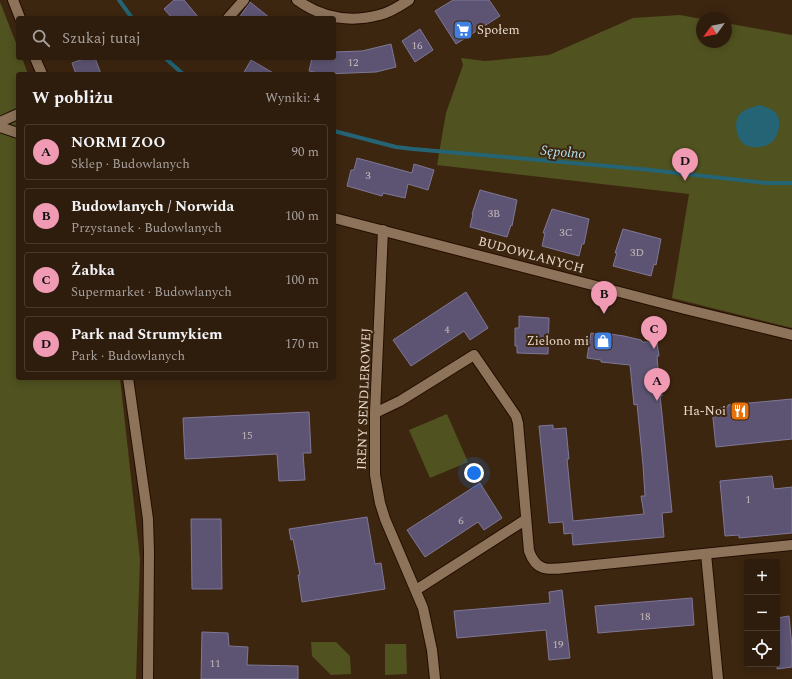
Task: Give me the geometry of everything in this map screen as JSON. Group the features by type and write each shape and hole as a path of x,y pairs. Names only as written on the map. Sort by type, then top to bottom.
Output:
{"street":[{"path":"13,0 19,16"},
{"path":"230,16 244,0"},
{"path":"297,0 311,9 328,16"},
{"path":"336,17 355,19 380,15 409,0"},
{"path":"0,122 16,115"},
{"path":"0,127 16,132"},
{"name":"BUDOWLANYCH","path":"336,218 685,309 792,335"},
{"name":"IRENY SENDLEROWEJ","path":"383,230 375,413 375,475 380,503 388,526 423,608 435,679"},
{"path":"375,413 400,401 474,355 516,416 518,422 525,520 529,551 538,566 544,569 792,545"},
{"path":"128,380 148,519 148,679"},
{"path":"416,590 525,520"},
{"path":"706,554 718,679"}],"shaded area":[{"path":"0,2 16,43 16,60 23,60 27,72 16,72 16,380 120,380 140,559 136,679 0,679"},
{"path":"680,15 696,18 696,48 732,48 732,24 792,35 792,328 672,298 689,194 437,165 446,113 463,65 461,58 485,61 549,55 633,18"},
{"path":"447,414 468,462 430,478 409,430"},
{"path":"311,642 336,642 350,656 351,674 331,675 312,656"},
{"path":"385,644 406,644 407,674 385,675"}],"water":[{"path":"759,105 776,113 779,119 779,127 777,135 770,144 761,147 751,147 747,146 740,140 736,125 739,115 742,112"}],"building":[{"path":"174,0 184,0 197,16 170,16 164,9"},
{"name":"Społem","path":"453,0 489,0 500,16 456,44 435,11"},
{"path":"250,2 268,16 240,16"},
{"path":"420,29 433,50 415,62 402,41"},
{"path":"391,44 396,67 376,72 336,74 336,72 309,71 312,60 336,60 336,52 362,51"},
{"path":"80,60 96,60 100,72 75,72 72,63"},
{"path":"251,60 272,72 244,72"},
{"path":"357,158 412,173 414,164 434,170 428,190 408,184 405,198 383,193 382,196 347,186 351,170 354,170"},
{"path":"480,190 517,200 512,226 511,225 507,237 470,227 472,214"},
{"path":"552,209 589,219 584,244 582,244 579,256 542,246 545,233 543,233"},
{"path":"623,229 661,239 656,265 654,264 651,276 613,266 617,253 615,253"},
{"path":"466,292 488,328 470,340 464,331 411,366 393,340"},
{"path":"519,316 549,318 548,354 517,353 517,346 515,346 515,328 519,328"},
{"path":"591,333 609,336 610,334 624,336 641,340 643,342 650,342 650,344 657,343 659,356 657,356 659,382 661,381 662,396 660,395 672,512 662,513 664,537 573,545 572,533 564,534 563,522 549,523 539,426 553,425 553,429 566,428 569,459 567,459 573,521 644,514 641,496 645,496 643,465 637,404 634,405 630,365 601,362 601,360 587,358"},
{"path":"792,399 792,439 716,447 712,409 728,407 728,405"},
{"path":"309,412 311,453 303,453 305,480 279,481 277,454 185,459 183,418"},
{"path":"772,476 774,489 792,487 792,533 739,538 739,535 725,536 720,481"},
{"path":"480,483 502,518 484,530 478,522 425,557 407,530"},
{"path":"367,517 375,564 381,563 385,589 302,602 298,575 300,575 293,539 291,540 289,529"},
{"path":"191,519 221,519 222,589 192,589"},
{"path":"562,590 570,658 549,660 546,630 457,638 454,611 550,603 549,592"},
{"path":"692,598 694,625 598,633 595,606"},
{"path":"789,616 792,667 777,669 777,667 780,667 780,618"},
{"path":"202,632 228,633 229,646 248,647 247,665 298,666 298,679 201,679"}],"waterway":[{"name":"Sępolno","path":"119,0 131,16"},
{"name":"Sępolno","path":"167,60 181,72"},
{"name":"Sępolno","path":"336,132 396,147 413,149 641,169 766,183 792,183"}],"place":[{"name":"Społem","path":"463,30"},
{"name":"Park nad Strumykiem","path":"685,181"},
{"name":"Budowlanych / Norwida","path":"604,314"},
{"name":"Zielono mi","path":"603,341"},
{"name":"Żabka","path":"654,349"},
{"name":"NORMI ZOO","path":"657,401"},
{"name":"Ha-Noi","path":"740,411"}]}
